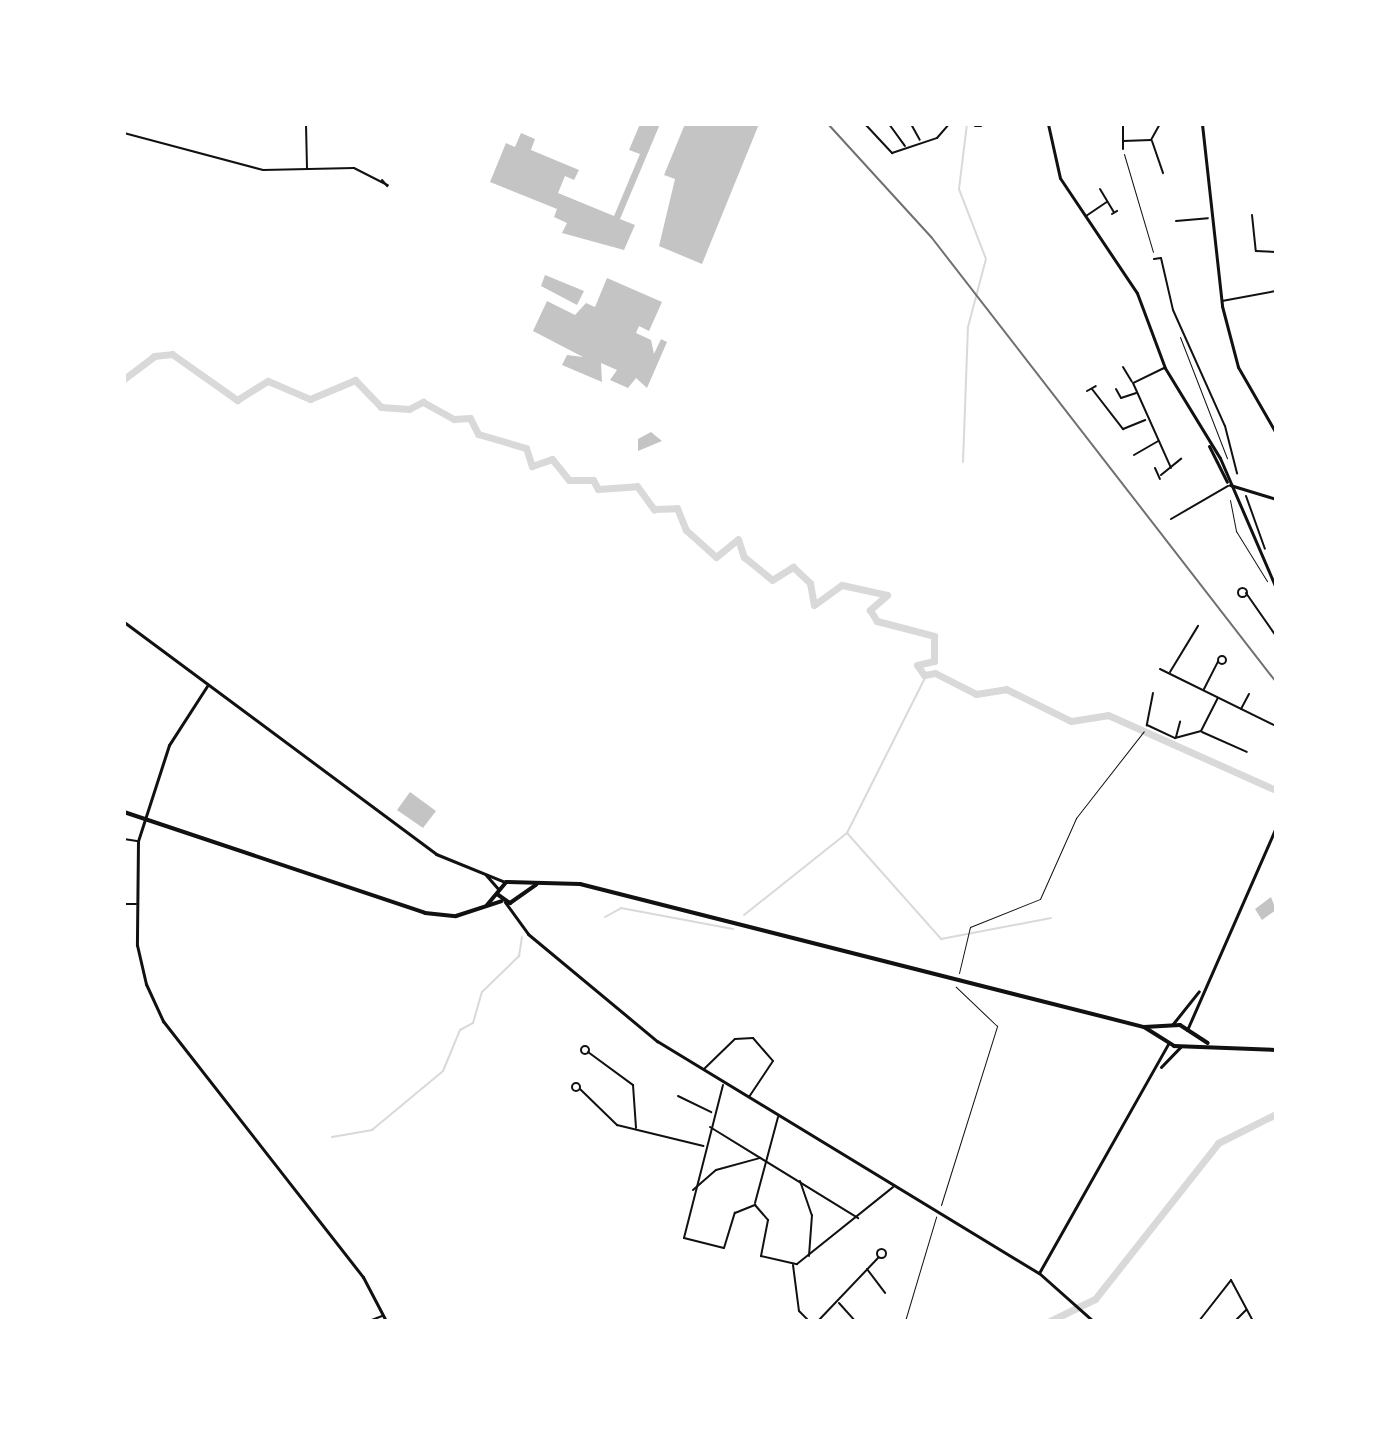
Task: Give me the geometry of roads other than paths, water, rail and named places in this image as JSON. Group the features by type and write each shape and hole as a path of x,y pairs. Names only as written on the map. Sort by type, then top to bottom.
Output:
{"main road":[{"path":"1048,124 1053,163 1085,217 1137,293 1165,368 1218,459 1274,588"},
{"path":"1202,124 1208,218 1221,301 1238,367 1276,433"},
{"path":"1230,485 1276,499"},
{"path":"124,622 436,854 486,875 514,884 597,887 1144,1027 1187,1030 1210,1044"},
{"path":"207,686 148,794 138,841 136,904 146,984 163,1021 363,1277 386,1321"},
{"path":"124,812 425,913 456,916 516,898 537,884"},
{"path":"1161,1067 1170,1027 1199,991 1242,917 1276,827"},
{"path":"486,875 503,902 617,1012 723,1085 749,1097 1039,1273 1077,1300 1093,1321"},
{"path":"487,905 505,882"},
{"path":"514,884 514,913"},
{"path":"1039,1273 1161,1067 1183,1045 1199,991"},
{"path":"1144,1027 1168,1041 1183,1045 1210,1044 1276,1050"}],"street":[{"path":"306,124 308,170"},
{"path":"865,124 892,153 937,138 949,124"},
{"path":"889,124 905,147"},
{"path":"911,124 921,141"},
{"path":"1123,124 1123,149"},
{"path":"1160,124 1151,140 1161,171"},
{"path":"975,126 982,126"},
{"path":"124,133 263,170 354,168 382,180"},
{"path":"1123,141 1151,140"},
{"path":"1100,189 1114,212"},
{"path":"1085,217 1107,202"},
{"path":"1252,215 1256,251 1276,252"},
{"path":"1176,221 1208,218"},
{"path":"1160,252 1179,327 1231,453 1235,470"},
{"path":"1154,259 1161,258"},
{"path":"1221,301 1276,291"},
{"path":"1123,367 1171,468"},
{"path":"1133,383 1165,368"},
{"path":"1087,391 1096,386"},
{"path":"1092,389 1125,430"},
{"path":"1116,389 1121,398 1136,392"},
{"path":"1123,437 1125,430 1147,419"},
{"path":"1141,427 1148,425"},
{"path":"1134,455 1159,441"},
{"path":"1138,446 1141,451"},
{"path":"1218,459 1231,453"},
{"path":"1155,468 1161,477 1181,459"},
{"path":"1171,519 1230,485"},
{"path":"1246,496 1265,549"},
{"path":"1239,509 1249,505"},
{"path":"1258,529 1262,527"},
{"path":"1246,593 1276,636"},
{"path":"1169,674 1181,648 1198,626"},
{"path":"1181,648 1187,651"},
{"path":"1203,690 1218,661"},
{"path":"1160,669 1276,726"},
{"path":"1241,710 1249,694"},
{"path":"1147,695 1152,695 1147,725 1175,738 1201,731 1245,749"},
{"path":"1201,731 1218,698"},
{"path":"1175,738 1180,722"},
{"path":"124,839 138,841"},
{"path":"124,904 136,904"},
{"path":"703,1070 735,1039 753,1038 773,1061 749,1097"},
{"path":"588,1052 633,1085 635,1129"},
{"path":"723,1085 712,1112 682,1237 724,1248 736,1210 755,1205"},
{"path":"580,1089 614,1123 704,1147"},
{"path":"678,1096 712,1112"},
{"path":"779,1116 755,1205 768,1223 761,1256 794,1264 809,1257 893,1187"},
{"path":"709,1126 858,1218"},
{"path":"693,1190 716,1170 761,1158"},
{"path":"800,1181 812,1215 809,1257"},
{"path":"818,1321 879,1257"},
{"path":"794,1264 803,1320 809,1321"},
{"path":"867,1268 885,1293"},
{"path":"1199,1321 1231,1280 1253,1321"},
{"path":"838,1303 855,1321"},
{"path":"1235,1321 1247,1309"},
{"path":"369,1321 383,1316"}],"waterway":[{"path":"963,462 968,327 986,259 959,189 967,124"},
{"path":"124,379 154,356 172,354 237,400 268,381 310,399 355,380 381,407 409,409 423,402 454,419 470,418 478,434 526,448 532,466 552,459 569,480 593,480 598,489 637,486 654,509 677,508 686,530 716,557 738,539 744,557 772,580 793,567 810,583 814,605 842,585 887,595 870,610 877,621 934,636 934,661 917,665 924,675 935,673 976,694 1006,689 1071,721 1108,715 1276,790"},
{"path":"744,915 847,833 927,674"},
{"path":"847,833 941,939 1051,918"},
{"path":"605,917 621,908 733,929"},
{"path":"332,1137 372,1130 443,1071 460,1030 473,1023 482,992 519,956 522,937"},
{"path":"1050,1321 1095,1299 1218,1143 1276,1114"}],"railway":[{"path":"828,124 932,238 1276,682"}]}
